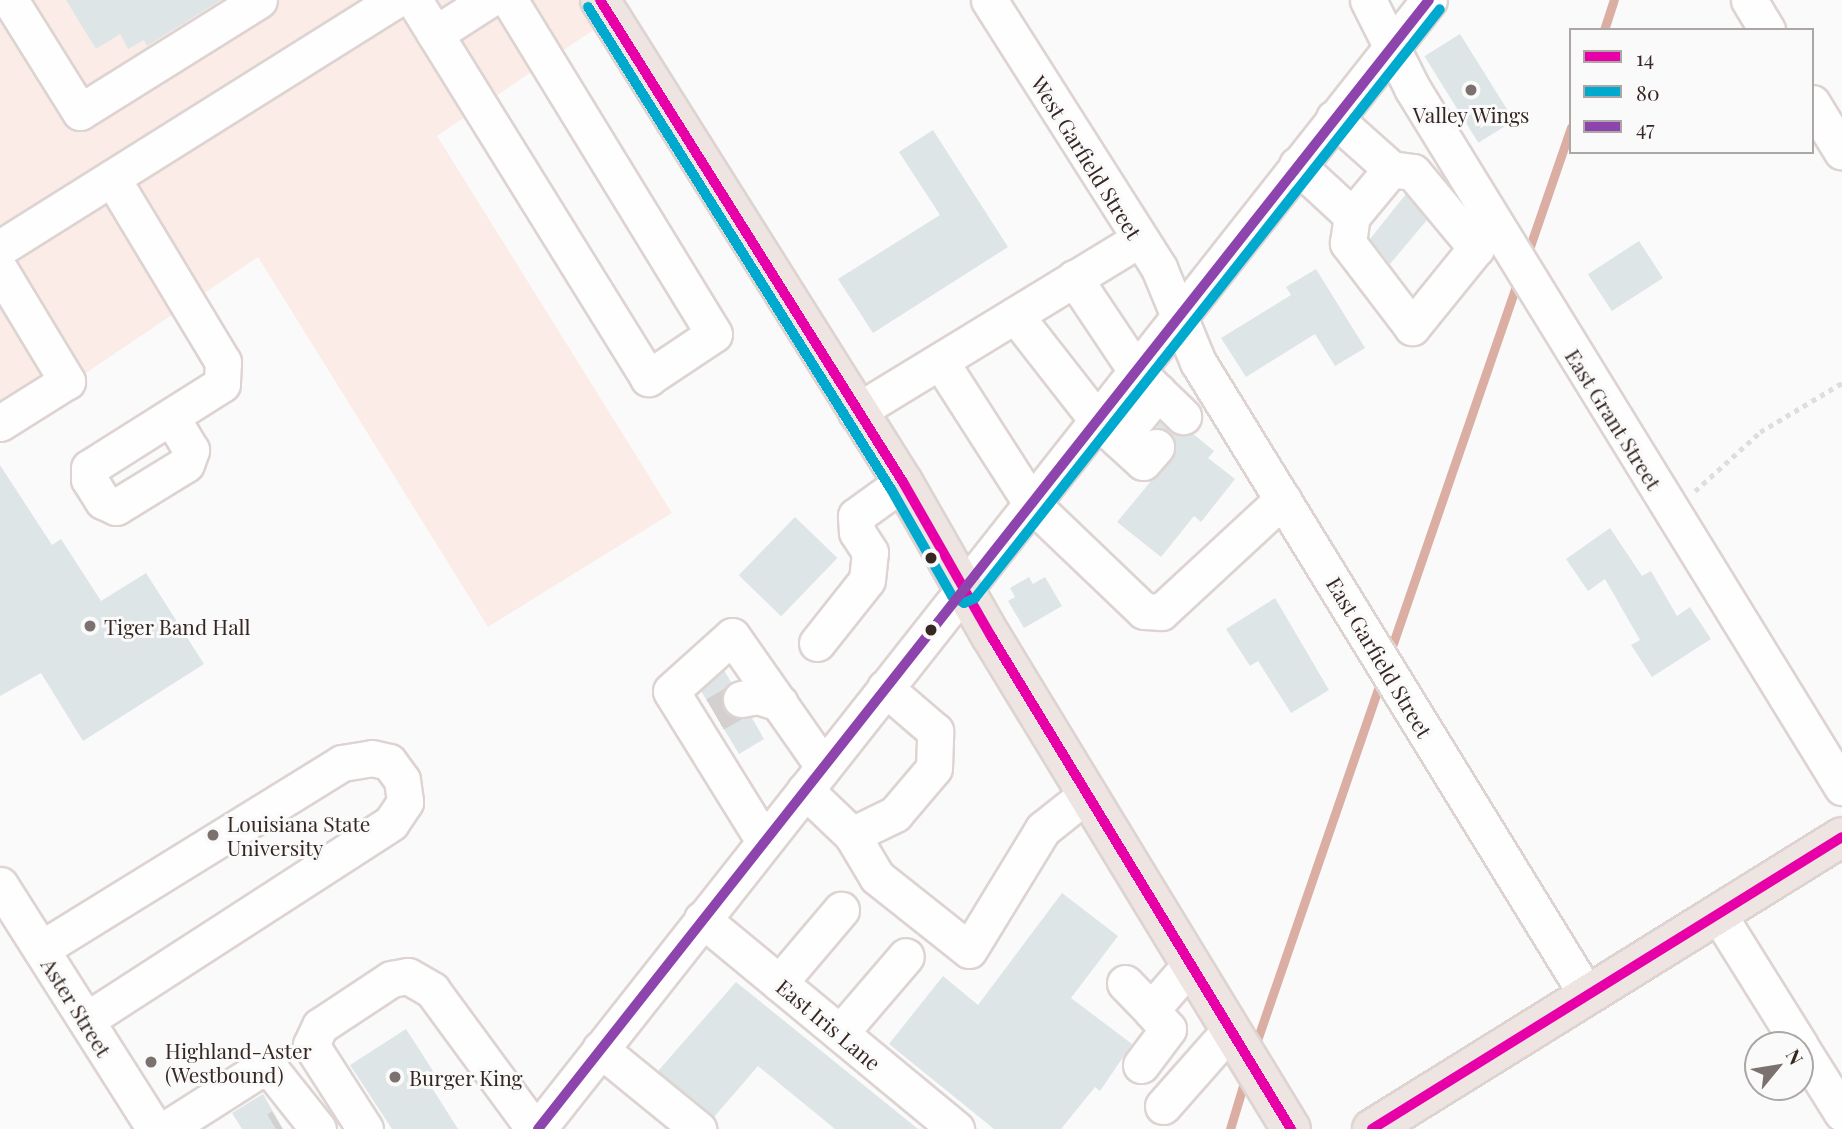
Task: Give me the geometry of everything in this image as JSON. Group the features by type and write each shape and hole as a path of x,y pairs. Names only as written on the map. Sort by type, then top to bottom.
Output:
{"main road":[{"path":"600,0 856,412 903,482 964,589 1290,1127"},
{"path":"1372,1129 1842,837"}],"street":[{"path":"10,0 80,112 259,0"},
{"path":"0,248 396,0"},
{"path":"414,0 648,378 714,334 509,0"},
{"path":"435,34 488,0"},
{"name":"West Garfield Street","path":"989,0 1138,240 1159,268 1178,317"},
{"name":"East Grant Street","path":"1368,0 1391,48 1492,221 1842,787"},
{"path":"365,1129 311,1045 320,1026 391,979 408,976 432,990 536,1129 1031,503 1108,430 1146,381 1178,317 1429,0"},
{"path":"1749,0 1766,28"},
{"path":"1814,106 1842,152"},
{"path":"1334,118 1402,171 1476,248 1412,327 1348,243 1352,216 1402,171 1448,142"},
{"path":"1297,165 1352,216"},
{"path":"112,178 223,362 222,384 171,416"},
{"path":"856,412 1138,240"},
{"path":"0,270 13,319 67,381 0,424"},
{"path":"1074,278 1146,381 1172,428"},
{"path":"1016,314 1108,430 1143,462 1213,386"},
{"name":"East Garfield Street","path":"1178,317 1213,386 1587,995"},
{"path":"940,361 1031,503 1144,611 1161,612 1283,499"},
{"path":"817,643 867,580 870,552 857,531 856,516 903,482"},
{"path":"764,841 719,717 671,691 732,636 780,703 814,778 877,877 969,950 1043,829 1087,794"},
{"path":"852,835 895,814 934,768 935,731 885,688"},
{"path":"719,717 758,696 780,703"},
{"path":"41,949 342,763 372,758 389,762 402,780 405,802 391,823 86,1020"},
{"name":"Aster Street","path":"0,885 155,1129"},
{"path":"779,983 841,910"},
{"path":"1718,914 1791,1031"},
{"name":"East Iris Lane","path":"702,919 956,1129"},
{"path":"840,1033 906,956"},
{"path":"1151,1010 1190,965"},
{"path":"1125,983 1168,1029 1140,1066"},
{"path":"1163,1107 1230,1030"},
{"path":"600,1049 698,1129"},
{"path":"1814,1067 1842,1112"},
{"path":"166,1129 257,1071 272,1071 302,1122"}],"path":[{"path":"1673,514 1760,432 1842,383"}],"shaded area":[{"path":"0,0 600,0 611,18 437,136 672,513 488,627 258,257 0,431"}],"building":[{"path":"66,0 221,0 147,46 144,40 128,49 120,34 96,49"},
{"name":"Valley Wings","path":"1460,34 1514,121 1478,143 1424,56"},
{"path":"933,130 1008,247 873,333 838,279 940,215 899,152"},
{"path":"1406,194 1427,220 1390,264 1370,239"},
{"path":"1639,241 1663,278 1612,311 1588,274"},
{"path":"1316,269 1365,348 1335,366 1315,334 1246,377 1221,338 1291,295 1286,287"},
{"path":"1160,422 1178,435 1192,433 1214,451 1208,458 1235,479 1201,522 1194,516 1161,557 1117,522 1176,451 1170,432 1155,427"},
{"name":"Tiger Band Hall","path":"0,465 52,545 61,539 101,601 146,573 204,664 83,741 41,673 0,696"},
{"path":"795,517 837,558 781,616 739,575"},
{"path":"1610,528 1642,576 1651,571 1677,616 1690,607 1711,639 1652,677 1631,645 1640,640 1605,579 1588,591 1566,559"},
{"path":"1029,577 1033,584 1045,577 1062,606 1024,628 1008,601 1015,597 1010,588"},
{"path":"1275,598 1329,690 1291,713 1258,661 1250,666 1226,629"},
{"path":"724,670 731,682 722,693 725,711 735,718 752,718 764,739 739,754 701,691"},
{"path":"1062,893 1118,936 1071,998 1132,1044 1100,1091 1095,1087 1061,1129 994,1129 889,1044 943,976 978,1005"},
{"path":"736,982 918,1129 835,1129 758,1066 714,1117 658,1071"},
{"name":"Burger King","path":"406,1029 435,1074 427,1080 458,1129 392,1129 350,1065"},
{"path":"263,1094 283,1129 242,1129 232,1113"}],"waterway":[{"path":"1605,28 1614,0"},
{"path":"1527,255 1569,133"},
{"path":"1389,655 1519,278"},
{"path":"1254,1049 1382,678"},
{"path":"1230,1129 1246,1076"}],"tunnel":[{"path":"715,714 741,699"},
{"path":"276,1129 281,1126"}],"transit line":[{"name":"14","path":"600,0 903,482 991,636 1291,1129"},
{"name":"47","path":"538,1129 1429,0"},
{"name":"80","path":"588,7 891,489 952,596 964,603 975,598 1440,9"},
{"name":"14","path":"1372,1129 1842,837"}],"place":[{"name":"Valley Wings","path":"1471,90"},
{"name":"Tiger Band Hall","path":"90,626"},
{"name":"Louisiana State University","path":"213,835"},
{"name":"Highland-Aster (Westbound)","path":"151,1062"},
{"name":"Burger King","path":"395,1077"}]}
